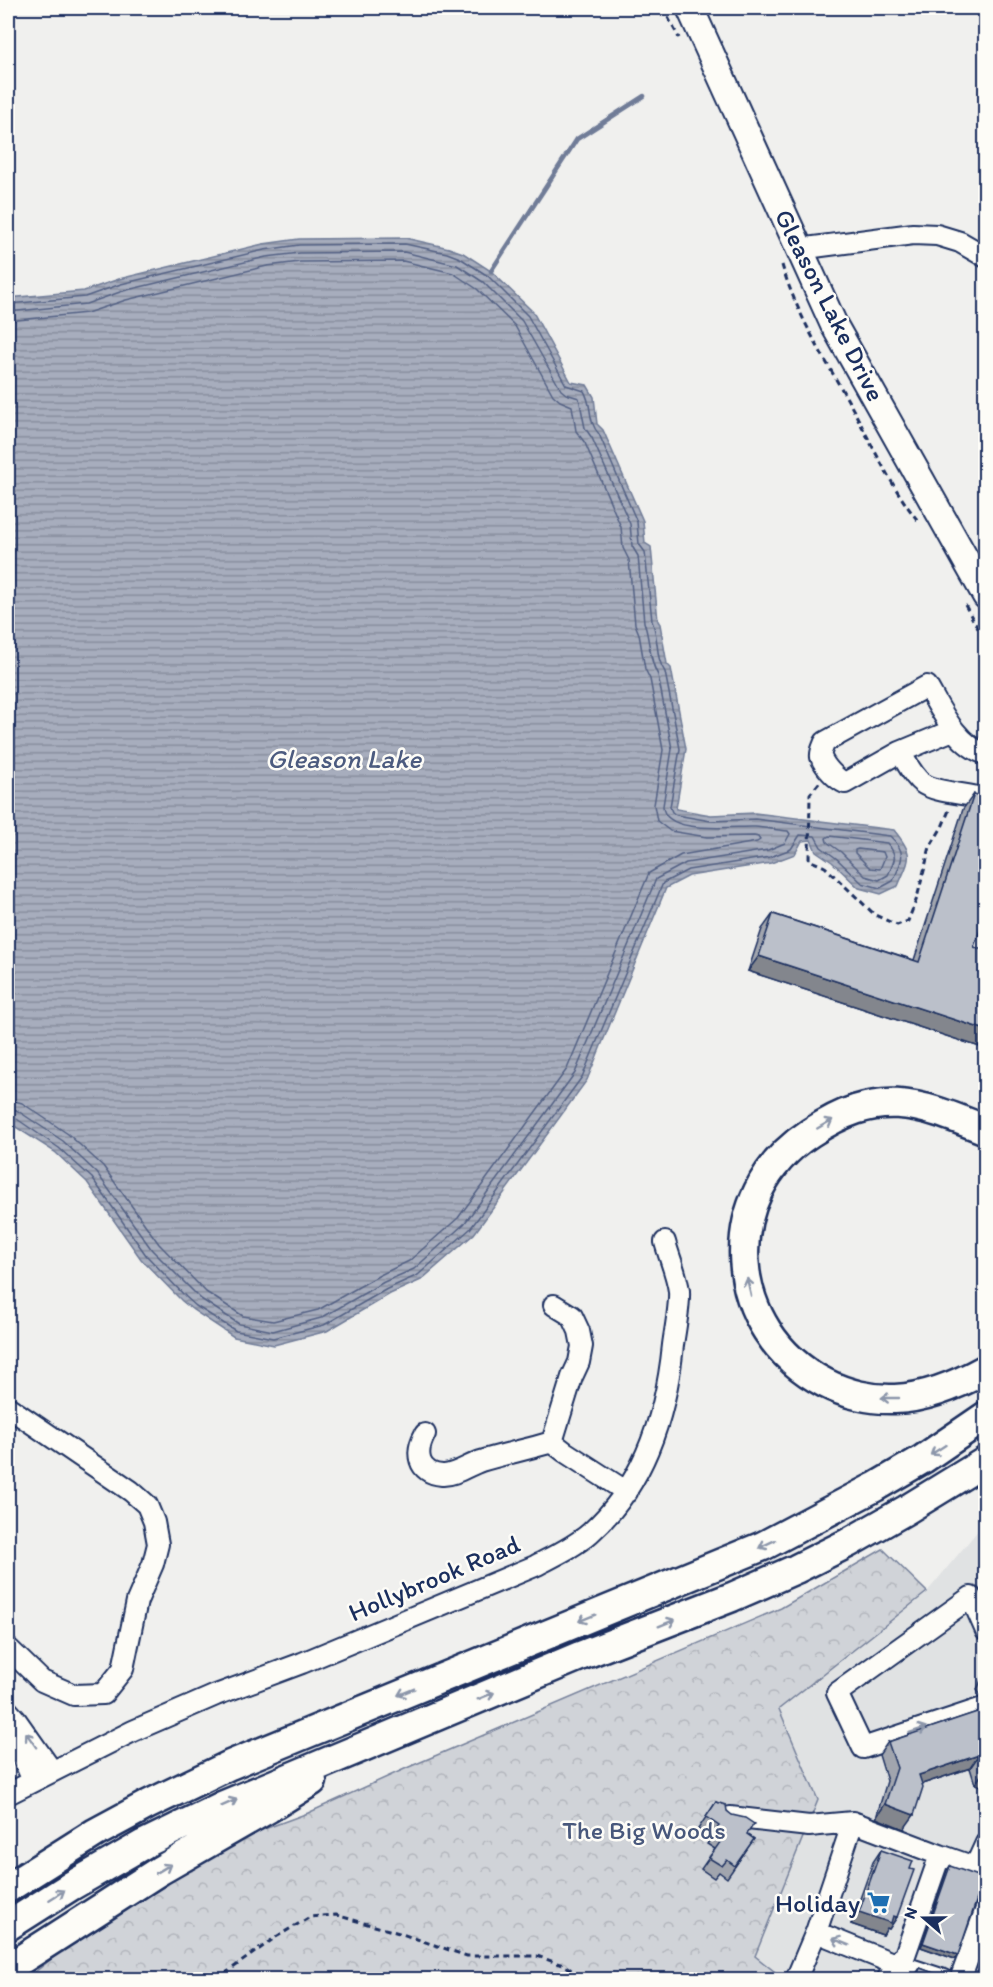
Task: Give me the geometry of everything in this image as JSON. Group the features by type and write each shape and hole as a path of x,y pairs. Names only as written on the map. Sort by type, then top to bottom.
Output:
{"highway":[{"path":"986,1130 934,1109 901,1103 882,1103 848,1111 805,1137 789,1149 774,1166 754,1201 747,1223 744,1244 748,1287 763,1326 775,1343 794,1362 814,1377 836,1388 860,1395 895,1399 932,1392 986,1370"},
{"path":"8,1888 95,1833 230,1765 763,1546 875,1487 931,1454 986,1416"},
{"path":"8,1926 144,1844 242,1796 796,1569 848,1543 986,1461"},
{"path":"8,1968 202,1845 270,1808 369,1744"},
{"path":"10,1980 120,1896"}],"main road":[{"name":"Gleason Lake Drive","path":"690,8 834,325 986,596"}],"street":[{"path":"799,249 913,234 936,235 960,242 986,257"},
{"path":"953,730 900,752 845,783 831,772 821,757 821,750 825,742 927,686 953,730 977,752 986,754"},
{"path":"900,752 923,784 935,789 971,794 986,799"},
{"name":"Hollybrook Road","path":"8,1794 134,1731 216,1695 302,1663 535,1566 567,1550 589,1534 611,1513 627,1492 649,1450 659,1420 670,1374 679,1291 665,1242"},
{"path":"552,1442 572,1377 579,1362 582,1346 579,1331 572,1316 554,1305"},
{"path":"8,1407 131,1491 147,1505 154,1522 158,1544 153,1564 137,1601 123,1669 103,1694 74,1695 42,1682 8,1648"},
{"path":"425,1434 419,1445 418,1457 423,1466 433,1473 444,1476 481,1461 552,1442"},
{"path":"552,1442 627,1492"},
{"path":"986,1631 971,1597 837,1693 863,1748 986,1707"},
{"path":"8,1711 22,1727 52,1771"},
{"path":"8,1737 24,1760 33,1781"},
{"path":"730,1817 808,1826 853,1822 980,1869 986,1843"},
{"path":"803,1980 797,1977 816,1932 853,1822"},
{"path":"891,1972 905,1954 940,1855"},
{"path":"960,1980 986,1909"},
{"path":"816,1932 891,1972 944,1980"}],"path":[{"path":"831,772 817,784 810,794 809,860 825,867 875,915 897,925 908,921 917,898 930,847 942,827 956,792"},
{"path":"216,1980 276,1937 310,1917 336,1915 467,1956 537,1956 566,1966 585,1980"}],"shaded area":[{"path":"985,1522 985,1979 784,1979 755,1956 818,1800 778,1709 927,1592"}],"green space":[{"name":"The Big Woods","path":"883,1549 927,1592 779,1709 818,1800 755,1956 784,1979 25,1980 113,1910 237,1839 308,1813 409,1767 781,1608"}],"water":[{"name":"Gleason Lake","path":"405,238 463,253 491,271 533,312 571,382 587,385 594,397 597,424 603,430 643,521 645,543 651,547 658,621 667,664 671,668 686,749 676,809 711,815 755,813 894,830 908,851 908,862 898,886 881,894 859,888 832,862 816,851 811,840 802,841 795,854 771,863 689,876 666,888 587,1080 474,1234 421,1280 390,1294 327,1331 274,1345 234,1337 182,1301 141,1259 87,1182 55,1152 8,1122 8,298 84,291 119,279 263,244 299,239"}],"building":[{"path":"974,794 986,797 986,913 974,947 986,951 986,1030 759,956 773,914 919,962"},
{"path":"986,1709 986,1771 984,1771 979,1755 919,1775 923,1787 914,1815 885,1804 897,1768 888,1742"},
{"path":"716,1802 726,1805 727,1811 732,1815 745,1818 754,1824 747,1834 754,1839 735,1866 727,1860 722,1866 709,1858 723,1838 715,1832 719,1826 706,1817"},
{"name":"Holiday","path":"881,1850 913,1861 910,1869 914,1870 897,1917 893,1916 891,1923 859,1912"},
{"path":"950,1866 984,1878 958,1955 923,1943"},
{"path":"920,1968 952,1980 916,1980"}],"waterway":[{"path":"491,271 577,139 644,96"}],"place":[{"name":"Holiday","path":"878,1903"}]}
